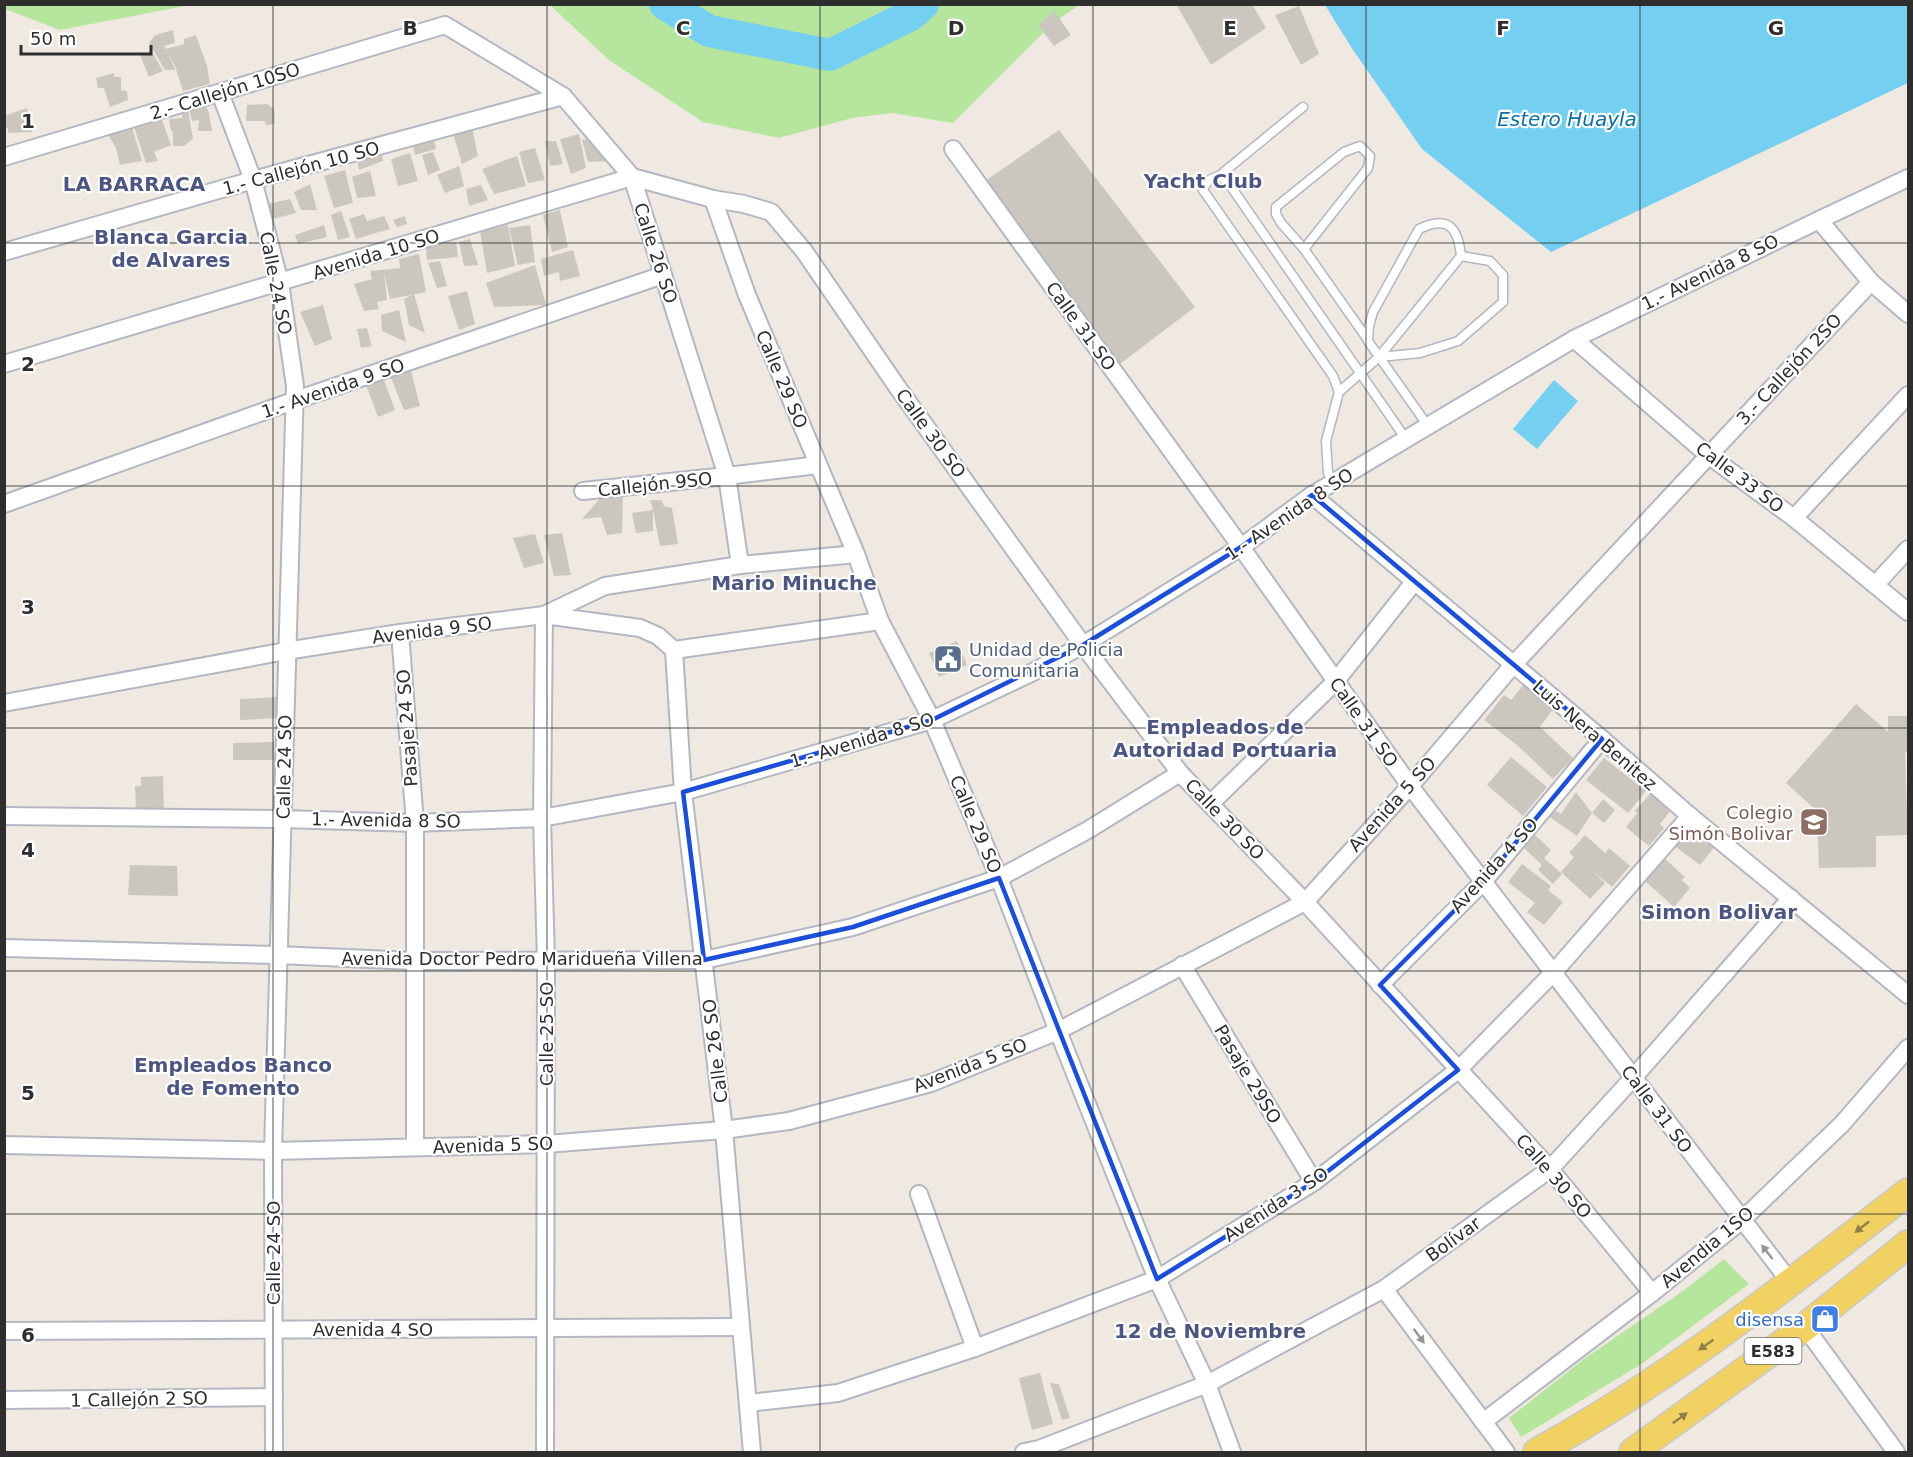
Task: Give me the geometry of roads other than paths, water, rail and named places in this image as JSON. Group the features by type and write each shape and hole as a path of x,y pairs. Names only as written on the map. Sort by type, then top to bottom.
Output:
{"main road":[{"name":"E583","path":"1537,1452 1653,1382 1791,1283 1908,1192"},
{"name":"E583","path":"1633,1452 1805,1327 1908,1244"}],"street":[{"name":"2.- Callejón 10SO","path":"8,151 220,93 445,25"},
{"name":"Calle 26 SO","path":"445,25 563,96 632,177 727,476 740,565"},
{"name":"Calle 24 SO","path":"220,93 253,180 280,283 295,386 273,1151 274,1452"},
{"name":"1.- Callejón 10 SO","path":"4,252 253,180 563,96"},
{"name":"Calle 31 SO","path":"953,149 1241,547 1410,786 1791,1283"},
{"path":"632,177 713,200"},
{"name":"Avenida 10 SO","path":"4,364 632,177"},
{"name":"1.- Avenida 8 SO","path":"4,816 415,823 542,818 683,792 932,720 1031,673 1083,645 1241,547 1312,495 1574,339 1908,178"},
{"name":"Calle 29 SO","path":"713,200 747,295 856,554 880,621 932,720 999,878 1157,1279 1207,1384 1232,1452"},
{"name":"Calle 30 SO","path":"713,200 744,204 771,212 804,251 898,388 1083,645 1180,773 1305,902 1550,1169 1652,1293"},
{"path":"1819,220 1871,282 1908,314"},
{"name":"1.- Avenida 9 SO","path":"4,504 293,401 663,275"},
{"name":"3.- Callejón 2SO","path":"1708,455 1871,282"},
{"name":"Calle 33 SO","path":"1574,339 1708,455 1794,518 1908,612"},
{"path":"1794,518 1908,395"},
{"name":"Avenida 5 SO","path":"4,1145 273,1151 546,1144 724,1130 789,1121 931,1083 1058,1031 1305,902 1410,786 1513,665 1708,455"},
{"name":"Callejón 9SO","path":"583,491 818,465"},
{"name":"Luis Nera Benitez","path":"1312,495 1602,739 1689,816 1908,995"},
{"path":"1875,585 1908,549"},
{"name":"Avenida 9 SO","path":"4,703 286,651 400,633 544,615 605,586 740,565 856,554"},
{"path":"1210,804 1335,682 1414,582"},
{"path":"544,615 640,628 658,636 674,650 880,621"},
{"name":"Calle 25 SO","path":"544,615 542,818 546,962 545,1452"},
{"name":"Pasaje 24 SO","path":"400,633 415,823 415,1147"},
{"name":"Calle 26 SO","path":"674,650 683,792 724,1130 752,1452"},
{"name":"Avenida 4 SO","path":"1380,985 1483,882 1602,739"},
{"name":"Avenida Doctor Pedro Maridueña Villena","path":"4,948 415,961 704,960 854,927 999,878 1088,830 1180,773"},
{"name":"Avenida 3 SO","path":"748,1403 838,1393 975,1348 1157,1279 1314,1182 1458,1070 1554,972 1689,816"},
{"name":"Bolívar","path":"1024,1452 1039,1449 1207,1384 1384,1288 1550,1169 1791,898"},
{"name":"Pasaje 29SO","path":"1182,965 1314,1182"},
{"name":"Avendia 1SO","path":"1483,1422 1652,1293 1742,1220 1842,1124 1908,1048"},
{"path":"919,1194 975,1348"},
{"path":"1384,1288 1506,1452"},
{"name":"Avenida 4 SO","path":"4,1331 741,1327"},
{"path":"1805,1327 1896,1452"},
{"name":"1 Callejón 2 SO","path":"4,1400 273,1397"}],"lane":[{"path":"1303,107 1219,176 1206,182 1203,190 1333,376 1339,392"},
{"path":"1304,249 1368,168 1370,156 1360,146 1344,152 1276,207 1276,214 1304,249 1428,426"},
{"path":"1219,176 1227,181 1406,439"},
{"path":"1333,483 1328,473 1326,441 1339,392 1379,357 1461,256 1459,238 1454,230 1445,223 1430,224 1419,229 1373,312 1368,340"},
{"path":"1379,357 1420,353 1458,341 1503,302 1503,275 1490,261 1461,256"}],"water":[{"name":"Estero Huayla","path":"1325,5 1908,5 1908,83 1551,252 1422,149 1353,50"},
{"path":"1554,380 1578,401 1537,449 1513,429"}],"waterway":[{"path":"665,4 709,31 830,55 911,15 923,4"}],"place":[{"name":"Unidad de Policia Comunitaria","path":"948,659"},
{"name":"Colegio Simón Bolivar","path":"1814,822"},
{"name":"disensa","path":"1825,1319"}],"district":[{"name":"Yacht Club","path":"1203,181"},
{"name":"LA BARRACA","path":"134,184"},
{"name":"Blanca Garcia de Alvares","path":"171,248"},
{"name":"Mario Minuche","path":"794,583"},
{"name":"Empleados de Autoridad Portuaria","path":"1225,738"},
{"name":"Simon Bolivar","path":"1719,912"},
{"name":"Empleados Banco de Fomento","path":"233,1076"},
{"name":"12 de Noviembre","path":"1210,1331"}]}
